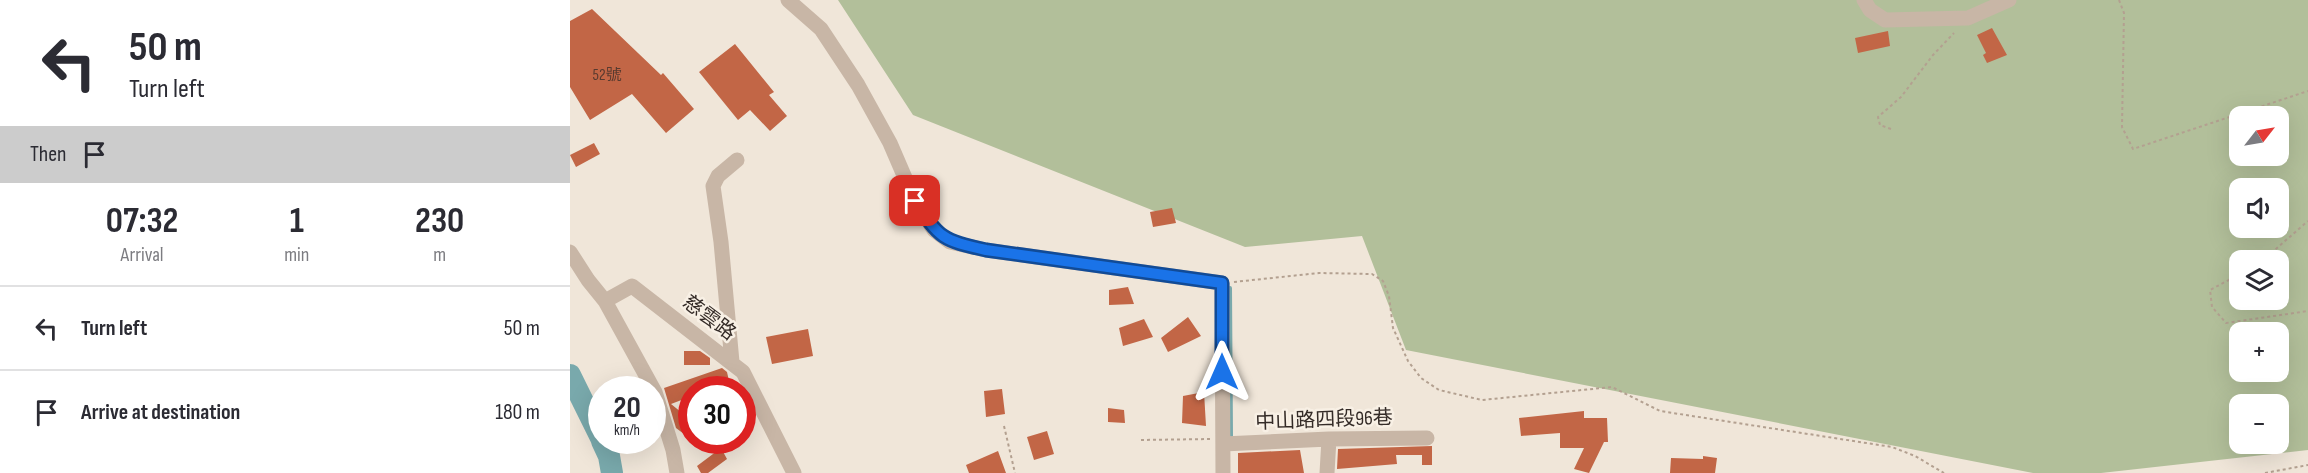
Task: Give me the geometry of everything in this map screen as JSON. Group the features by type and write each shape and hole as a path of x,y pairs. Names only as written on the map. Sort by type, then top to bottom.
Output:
{"street":[{"path":"788,0 821,29 858,85 890,143 915,201 933,230 950,242 986,250 1222,283 1223,473"},
{"path":"1864,0 1869,9 1885,20 1968,18 2009,0"},
{"path":"732,362 721,242 713,186 718,176 737,160"},
{"path":"570,252 605,301 655,392 673,450 677,473"},
{"name":"慈雲路","path":"605,301 632,286 743,372 794,473"},
{"name":"中山路四段96巷","path":"1223,442 1427,438"},
{"path":"1327,473 1329,439"}],"path":[{"path":"2119,0 2124,13 2122,127 2133,149 2308,91"},
{"path":"1891,129 1880,125 1878,117 1901,97 1933,55 1968,18"},
{"path":"2275,250 2308,221"},
{"path":"1222,283 1319,273 1372,274 1383,281 1389,296 1393,328 1408,361 1421,378 1439,390 1482,400 1612,387 1660,411 1892,447 1915,456 1944,473"},
{"path":"2229,280 2210,290 2212,307 2226,323 2308,311"},
{"path":"1004,426 1015,473"},
{"path":"1141,440 1223,442"},
{"path":"2265,473 2308,465"}],"green space":[{"path":"838,0 2308,0 2308,450 2289,452 2289,394 2229,394 2229,454 2272,454 2101,473 2033,473 1406,350 1362,236 1245,247 913,115"}],"building":[{"path":"592,9 661,75 663,73 694,109 666,133 632,94 590,120 570,87 570,21"},
{"path":"1992,28 2007,55 1987,63 1983,55 1986,53 1977,35"},
{"path":"1888,31 1890,46 1858,53 1855,38"},
{"path":"735,44 774,92 769,95 787,116 770,131 750,110 738,120 699,72"},
{"path":"594,143 600,154 576,167 570,155"},
{"path":"1172,208 1176,223 1153,227 1150,212"},
{"path":"1128,287 1134,304 1109,305 1109,290"},
{"path":"1188,317 1201,336 1168,352 1161,338"},
{"path":"1144,319 1153,337 1123,346 1119,328"},
{"path":"808,329 813,356 772,364 766,337"},
{"path":"684,351 700,351 710,358 710,365 684,365"},
{"path":"722,368 728,376 699,376"},
{"path":"678,383 678,401 671,404 678,410 678,430 666,395 666,387"},
{"path":"1002,389 1005,414 986,417 984,391"},
{"path":"1204,392 1206,426 1182,423 1183,396"},
{"path":"1108,408 1124,410 1125,423 1108,422"},
{"path":"1584,411 1584,418 1607,418 1608,442 1604,442 1589,473 1574,469 1584,448 1560,448 1560,433 1521,436 1519,418"},
{"path":"1047,431 1054,454 1034,460 1027,437"},
{"path":"1432,446 1432,465 1422,465 1422,455 1396,455 1397,464 1337,469 1338,449"},
{"path":"1300,450 1304,473 1238,473 1238,453"},
{"path":"998,451 1006,473 969,473 966,465"},
{"path":"713,454 724,454 727,459 708,473 701,473 697,466"},
{"path":"1703,456 1717,458 1715,473 1670,473 1671,458 1703,459"}],"waterway":[{"path":"1230,288 1231,437 1233,440"},
{"path":"570,375 588,412"},
{"path":"608,454 612,473"}],"route":[{"path":"915,201 933,230 950,242 986,250 1222,283 1222,372"}]}
